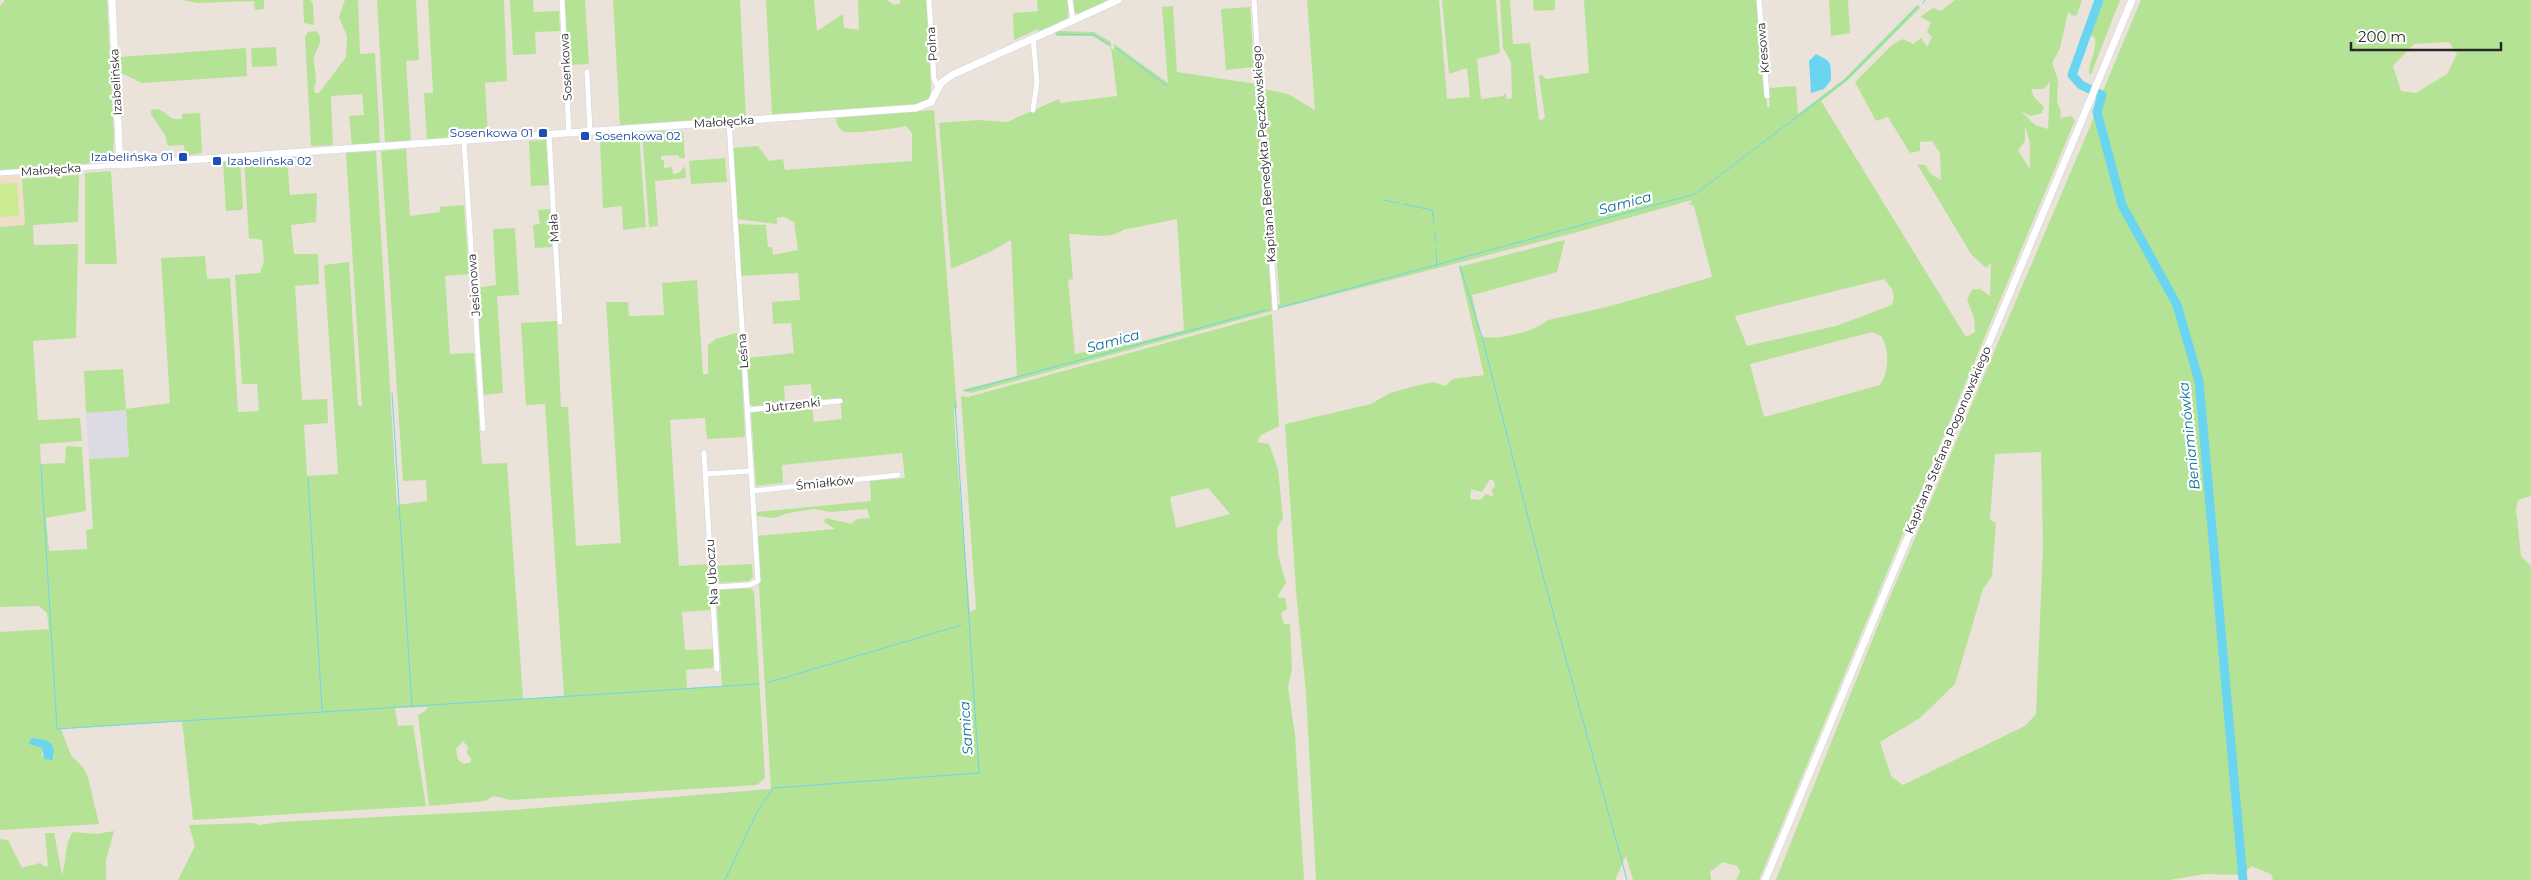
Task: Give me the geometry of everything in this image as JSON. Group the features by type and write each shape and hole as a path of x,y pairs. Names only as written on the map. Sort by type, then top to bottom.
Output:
{"street":[{"name":"Izabelińska","path":"112,0 120,165"},
{"name":"Sosenkowa","path":"562,0 569,133"},
{"name":"Polna","path":"929,0 934,79 938,87"},
{"path":"1070,0 1073,20"},
{"name":"Małołęcka","path":"0,173 916,108 931,102 938,87 952,76 1118,0"},
{"name":"Kapitana Benedykta Pęczkowskiego","path":"1254,0 1275,308"},
{"name":"Kresowa","path":"1759,0 1767,96"},
{"name":"Kapitana Stefana Pogonowskiego","path":"1765,880 2132,0"},
{"path":"1032,110 1037,82 1033,38"},
{"path":"587,72 590,132"},
{"name":"Leśna","path":"714,587 749,585 758,581 729,122"},
{"name":"Mała","path":"548,135 560,322"},
{"name":"Jesionowa","path":"464,140 483,428"},
{"name":"Jutrzenki","path":"747,410 840,401"},
{"name":"Na Uboczu","path":"704,453 714,587 717,669"},
{"path":"706,474 750,471"},
{"name":"Śmiałków","path":"752,491 898,475"}],"shaded area":[{"path":"22,175 25,225 0,227 0,177"},
{"path":"126,410 129,458 89,459 86,413"}],"green space":[{"path":"5,0 107,0 114,137 113,153 106,162 0,170 0,6"},
{"path":"181,0 264,0 264,9 255,10 254,1 197,3"},
{"path":"303,0 310,0 313,3 314,25 304,23"},
{"path":"345,0 358,0 360,54 375,53 380,143 352,145 349,116 364,115 362,94 331,96 333,145 311,146 305,37 308,32 316,31 320,37 320,44 314,57 316,81 314,90 315,93 319,93 346,57 347,36 339,17"},
{"path":"377,0 416,0 419,60 406,61 411,141 385,143"},
{"path":"428,0 504,0 507,81 485,83 488,136 427,141 424,93 433,93"},
{"path":"510,0 533,0 534,12 559,11 560,31 535,32 536,54 513,55"},
{"path":"564,0 585,0 589,64 568,65"},
{"path":"613,0 740,0 746,117 620,125"},
{"path":"766,0 814,0 817,31 843,14 844,28 859,30 858,0 887,0 894,5 900,3 900,0 927,0 930,98 920,104 772,115"},
{"path":"1037,0 1068,0 1068,18 1039,33 1038,29 1014,40 1013,13 1038,11"},
{"path":"1073,0 1106,0 1107,2 1080,15 1074,12"},
{"path":"1307,0 1439,0 1447,99 1470,97 1467,68 1449,74 1442,0 1496,0 1500,53 1477,59 1481,99 1503,96 1506,93 1506,99 1512,98 1511,62 1503,48 1500,0 1510,0 1513,44 1530,43 1539,121 1545,118 1539,76 1542,75 1546,79 1589,73 1584,0 1758,0 1767,107 1770,107 1768,88 1796,86 1798,114 1844,79 1917,5 1920,8 1847,81 1821,101 1966,337 1975,332 1974,318 1967,299 1972,290 1980,289 1990,296 1991,263 1986,268 1971,254 1917,164 1925,165 1931,174 1941,180 1940,153 1932,141 1920,142 1920,151 1910,153 1888,117 1876,121 1855,82 1892,45 1903,39 1913,44 1921,38 1927,47 1932,37 1927,32 1931,22 1920,17 1933,8 1941,11 1955,0 2082,0 2077,15 2074,16 2068,12 2060,48 2052,63 2058,80 2057,102 2061,111 2060,118 2071,116 2075,120 1759,880 1736,880 1740,872 1737,866 1723,862 1710,872 1711,880 1633,880 1626,856 1615,880 1316,880 1306,693 1296,591 1285,424 1371,404 1390,393 1411,387 1433,382 1445,386 1453,379 1484,375 1459,267 1565,240 1557,272 1472,295 1481,336 1496,338 1535,328 1548,320 1607,307 1712,277 1694,206 1689,204 1692,200 1578,232 1278,309 1276,306 1280,304 1264,89 1288,94 1315,110","holes":["2050,82 2048,129 2035,125 2021,111 2030,116 2042,113 2044,107 2034,97 2031,89 2043,89","2025,126 2030,143 2030,170 2018,150 2025,141","1884,279 1893,294 1892,305 1836,326 1747,346 1735,316","1872,332 1881,336 1886,347 1887,368 1880,385 1764,417 1750,364","1490,479 1494,481 1493,497 1486,494 1480,500 1470,499 1471,489 1482,492"]},
{"path":"1533,0 1555,0 1555,10 1534,11"},
{"path":"1829,0 1848,0 1850,33 1831,36"},
{"path":"2103,0 2120,0 2091,74 2089,74 2095,42 2095,38 2090,35"},
{"path":"2141,0 2531,0 2531,496 2518,500 2516,509 2521,556 2531,566 2531,880 2273,880 2271,874 2251,866 2245,873 2237,875 2205,874 2170,880 1776,880 1883,613 2092,122 2102,93","holes":["2449,42 2457,54 2447,74 2416,93 2401,91 2393,66 2414,44","2041,452 2043,546 2036,714 2025,726 1903,785 1891,776 1880,742 1920,718 1955,684 1983,589 1992,576 1996,523 1990,520 1995,454"]},
{"path":"1173,6 1177,72 1256,84 1272,311 971,393 961,390 1017,376 1011,240 990,252 951,269 939,123 977,120 1007,122 1059,99 1060,103 1117,96 1111,47 1114,50 1114,44 1168,83 1162,7","holes":["1177,219 1184,330 1129,345 1128,342 1075,354 1068,280 1073,279 1069,234 1105,236 1123,230"]},
{"path":"1250,7 1254,67 1226,70 1221,9"},
{"path":"1055,32 1094,32 1111,42 1111,47 1093,36 1056,36"},
{"path":"276,47 277,66 252,67 251,48"},
{"path":"246,48 247,76 142,83 121,73 120,57"},
{"path":"159,109 173,119 182,119 182,114 200,113 202,153 185,156 184,145 168,146 165,135 151,114 151,110"},
{"path":"934,110 957,408 954,409 955,434 970,612 976,609 961,396 968,397 1272,314 1279,426 1261,435 1257,442 1269,444 1278,469 1283,518 1277,528 1278,554 1286,583 1277,597 1285,598 1287,609 1281,613 1284,624 1290,624 1292,669 1288,687 1295,735 1304,880 178,880 195,846 189,825 253,823 260,825 279,822 513,810 771,789 756,536 835,529 824,522 826,518 851,524 857,519 870,518 867,509 831,512 814,509 773,518 757,516 757,512 871,501 870,481 905,478 902,453 782,465 783,483 756,486 751,414 753,412 812,406 814,422 842,419 840,398 813,400 811,384 784,386 785,403 753,406 750,404 747,358 794,353 791,323 773,324 772,302 800,300 798,273 740,276 736,224 766,225 768,247 772,247 773,255 798,250 794,222 784,217 777,218 777,224 736,219 732,148 758,146 769,161 783,159 785,170 912,161 912,133 906,126 873,131 847,132 840,128 836,118","holes":["1208,488 1230,514 1176,528 1170,497"]},
{"path":"681,130 683,132 685,158 679,158 678,155 661,156 661,160 664,160 664,168 672,167 673,174 679,173 685,166 686,178 655,181 658,226 649,227 642,132"},
{"path":"639,134 646,227 623,230 622,206 603,208 600,141 601,136"},
{"path":"546,140 549,185 531,186 529,141"},
{"path":"406,149 410,216 440,212 440,207 464,205 469,274 445,276 450,354 474,353 482,464 507,463 523,699 564,696 545,404 526,405 521,323 557,321 561,407 568,407 576,546 621,543 606,302 628,302 629,316 664,315 662,283 697,280 703,374 708,374 708,345 716,339 736,333 740,336 745,437 707,439 705,418 670,420 679,566 708,564 711,610 682,612 685,650 714,649 715,664 712,668 686,670 687,688 722,686 716,590 750,588 754,591 765,778 757,785 511,800 493,796 485,801 429,806 418,715 428,707 395,708 398,726 413,725 426,806 193,820 182,721 61,729 71,755 83,767 88,777 99,824 0,830 0,632 49,629 47,613 39,606 0,607 0,227 25,225 22,179 79,175 78,222 33,225 34,245 78,244 76,338 33,341 38,420 80,418 82,441 40,444 41,464 65,463 66,446 82,447 86,511 46,518 49,551 87,549 86,530 93,529 89,459 129,457 126,410 86,413 84,371 123,369 126,409 170,403 161,258 205,256 207,279 230,278 238,412 259,411 257,384 242,384 235,275 260,273 264,261 262,240 249,238 244,160 287,157 290,195 317,193 316,222 291,225 294,254 318,254 319,284 295,286 302,400 327,399 328,423 304,425 307,476 338,474 324,265 349,262 358,406 362,406 346,153 376,151 397,505 427,501 426,480 403,481 381,151","holes":["30,739 54,752 54,759 42,756 42,748 29,741","463,741 468,747 467,754 471,758 471,762 464,764 458,760 456,749"]},
{"path":"725,158 727,182 691,184 689,161"},
{"path":"240,160 243,208 241,210 226,211 223,162"},
{"path":"111,171 117,264 85,264 85,173"},
{"path":"17,183 19,216 0,217 0,184"},
{"path":"550,209 552,247 535,248 533,225 540,224 538,210"},
{"path":"515,228 519,295 497,296 503,393 483,395 476,288 496,285 493,229"},
{"path":"752,564 753,577 749,581 716,583 715,566"},
{"path":"114,831 106,860 106,880 0,880 0,839 8,840 22,868 40,863 46,867 48,866 45,833 54,833 62,875 68,842 73,832 96,834"}],"water":[{"path":"1816,54 1830,63 1831,80 1824,89 1811,93 1809,61"},
{"path":"30,739 45,740 52,744 53,760 44,759 42,748 29,744"}],"waterway":[{"name":"Beniaminówka","path":"2099,0 2072,75 2081,85 2102,95 2097,112 2122,205 2177,305 2199,381 2243,880"},
{"name":"Samica","path":"1278,308 1695,194 1847,79 1919,6"},
{"path":"1058,34 1094,35 1109,45"},
{"path":"1116,48 1167,86"},
{"path":"1383,200 1399,203"},
{"path":"1403,204 1432,210 1434,223"},
{"path":"1435,233 1435,242"},
{"path":"1436,250 1437,266"},
{"path":"1460,266 1482,337 1543,576 1627,880"},
{"name":"Samica","path":"965,391 1266,310"},
{"path":"392,393 412,707"},
{"name":"Samica","path":"725,880 758,810 773,788 979,773 955,402"},
{"path":"41,465 57,729 759,684"},
{"path":"308,479 322,710"},
{"path":"767,683 961,625"}],"place":[{"name":"Sosenkowa 01","path":"543,133"},
{"name":"Sosenkowa 02","path":"585,136"},
{"name":"Izabelińska 01","path":"183,157"},
{"name":"Izabelińska 02","path":"217,161"}]}
